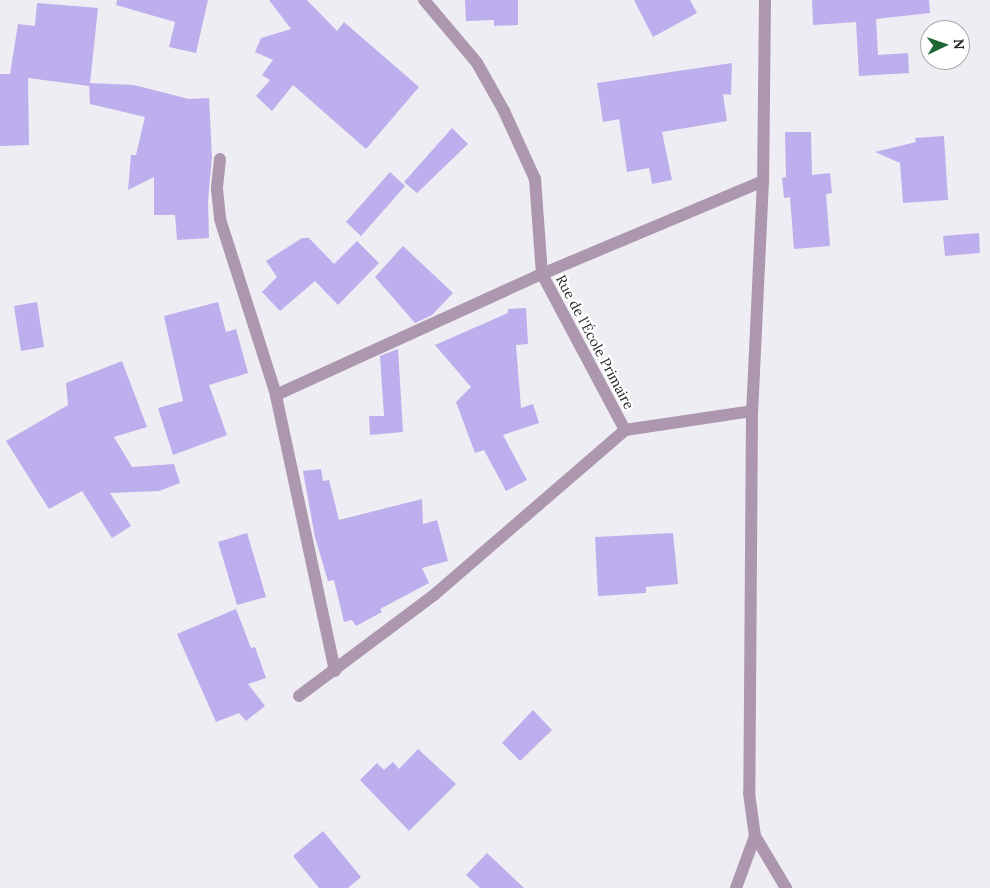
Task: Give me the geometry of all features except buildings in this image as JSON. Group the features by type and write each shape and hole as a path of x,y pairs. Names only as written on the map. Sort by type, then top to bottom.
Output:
{"street":[{"name":"Rue de l'École Primaire","path":"424,0 477,63 504,111 535,179 542,274 625,430"},
{"path":"766,1 763,181 752,411 749,793 755,836 786,888"},
{"path":"220,159 217,189 220,219 276,395 335,671"},
{"path":"276,395 542,274 763,181"},
{"path":"299,696 335,671 434,595 625,430 752,411"},
{"path":"736,888 755,836"}]}
